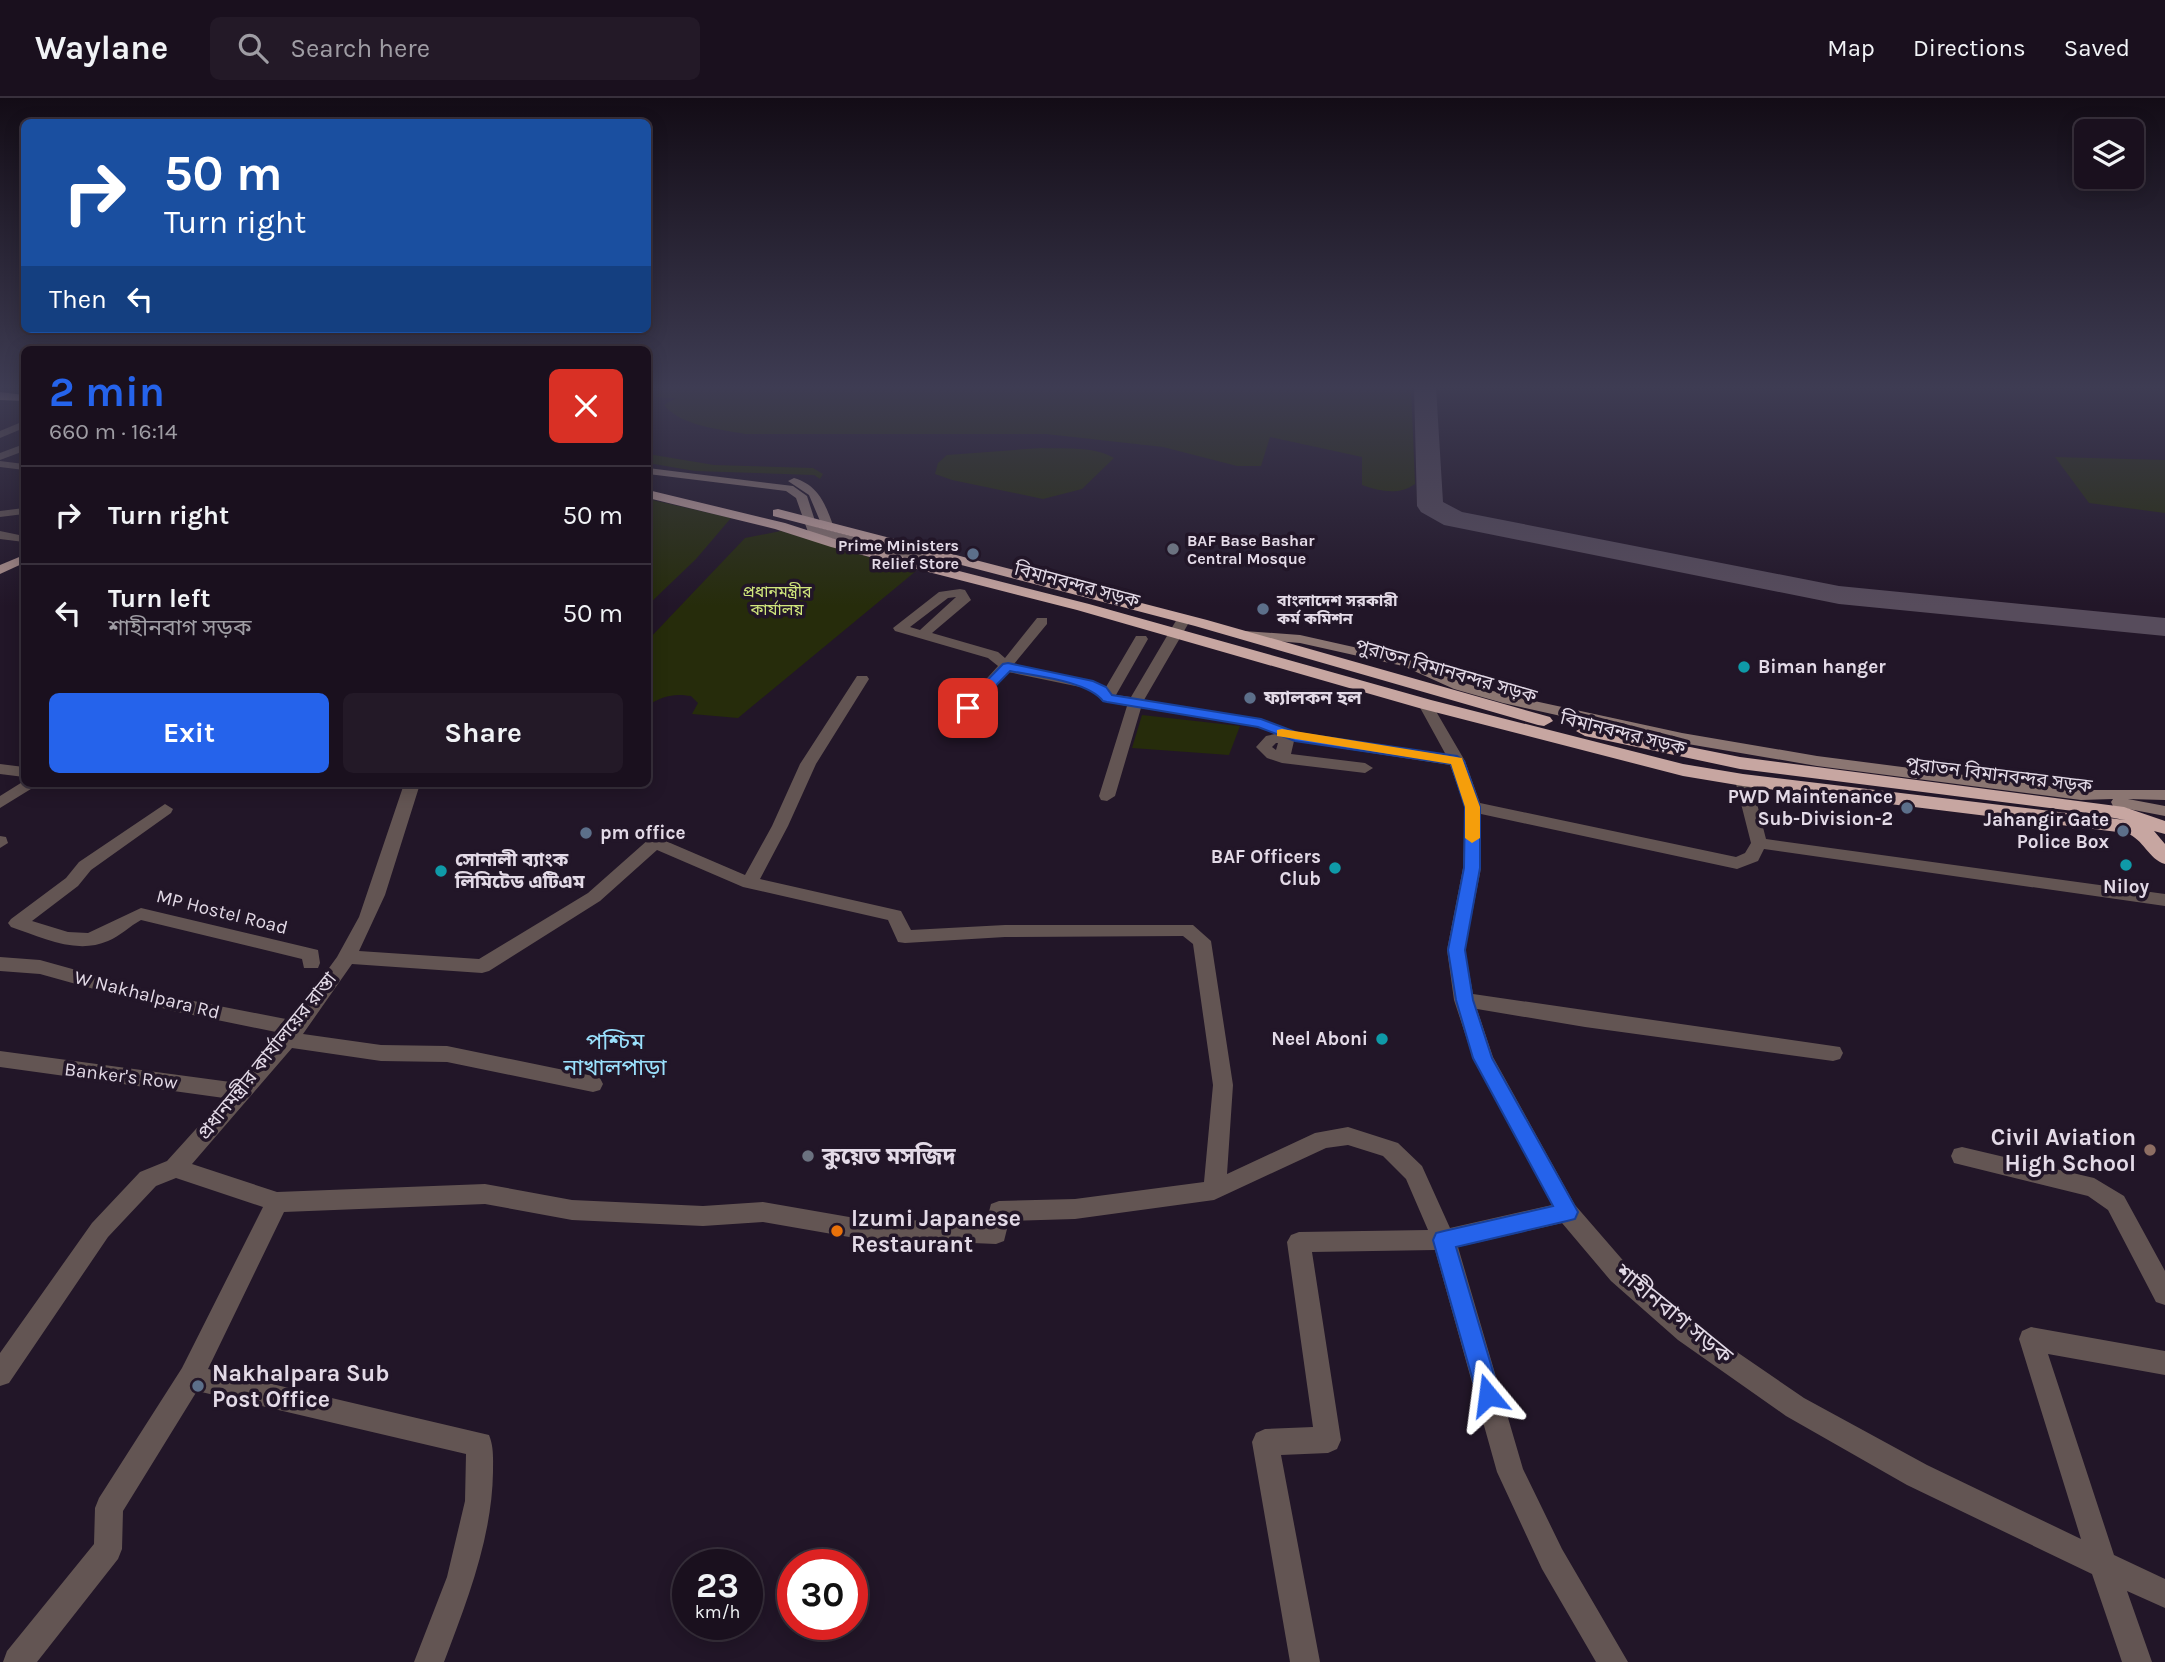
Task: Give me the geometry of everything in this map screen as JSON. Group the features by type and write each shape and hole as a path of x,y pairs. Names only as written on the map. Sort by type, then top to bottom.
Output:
{"highway":[{"name":"পুরাতন বিমানবন্দর সড়ক","path":"651,485 827,525 1188,629 1244,635 1537,719 1678,752 1845,778 2081,806 2152,823"},
{"name":"বিমানবন্দর সড়ক","path":"651,495 780,526 814,538 975,580 1188,629 1425,704 1608,752 1744,780 2152,823"},
{"path":"745,517 759,508"},
{"path":"780,526 800,518"},
{"path":"2152,823 2165,857"}],"main road":[{"path":"651,470 789,488 801,496 806,506 800,518"},
{"path":"651,470 797,482 815,494 827,525"},
{"name":"বিমানবন্দর সড়ক","path":"800,518 818,531 925,560 937,565 942,571"},
{"path":"0,570 21,560"},
{"path":"0,578 21,569"},
{"path":"1244,635 1300,639 1393,660 1469,689 1618,726 1817,761 2081,795 2165,795"},
{"path":"2081,795 2152,823"}],"street":[{"path":"0,464 21,467"},
{"path":"0,514 21,511"},
{"path":"0,535 21,538"},
{"path":"975,580 960,593 944,595 900,628 993,655 1008,667 1089,684 1101,690 1107,698 1261,723 1288,736 1457,761"},
{"path":"923,634 964,600 960,593"},
{"path":"953,724 1008,667 1042,621"},
{"path":"1107,796 1135,704 1188,629"},
{"path":"1107,698 1142,639"},
{"path":"749,883 780,826 808,764 862,679"},
{"name":"শাহীনবাগ সড়ক","path":"1425,704 1457,761 1473,807 1472,868 1456,950 1464,1000 1483,1058 1567,1212 1619,1273 1687,1332 1795,1407 1917,1475 2165,1594"},
{"path":"1288,736 1282,758 1362,774 1367,763 1400,752"},
{"path":"0,769 21,772"},
{"path":"1473,807 1737,863 1752,858 1759,843 1744,780"},
{"path":"0,803 26,787"},
{"name":"প্রধানমন্ত্রীর কার্যালয়ের রাস্তা","path":"175,1168 290,1033 346,957 378,891 411,787"},
{"name":"MP Hostel Road","path":"165,809 85,866 72,882 17,923 71,939 98,938 129,916 141,914 311,955 311,963"},
{"path":"346,957 482,966 594,897 655,843 749,883 895,915 905,937 1004,931 1187,930 1202,941 1223,1084 1214,1190"},
{"path":"1759,843 2165,900"},
{"name":"W Nakhalpara Rd","path":"0,964 40,967 173,1004 381,1053 447,1054 593,1084"},
{"path":"1464,1000 1585,1020 1833,1053"},
{"name":"Banker's Row","path":"0,1059 242,1092"},
{"path":"0,1374 100,1230 148,1179 175,1168 277,1202 485,1194 572,1210 703,1216 763,1212 855,1228 996,1234 999,1211 1074,1209 1214,1190 1323,1139 1348,1136 1390,1149 1414,1173 1444,1240 1511,1472 1552,1559 1613,1662"},
{"path":"1962,1156 2104,1193 2116,1203 2165,1294"},
{"path":"18,1662 108,1549 109,1508 191,1377 277,1202"},
{"path":"1306,1662 1265,1443 1328,1440 1299,1242 1444,1240 1567,1212"},
{"path":"2137,1662 2031,1339 2165,1363"},
{"path":"191,1377 480,1444 480,1501 461,1577 429,1662"}],"green space":[{"path":"651,460 813,468 823,474 820,479 814,475 695,471 651,464"},
{"path":"941,460 1112,460 1082,489 1043,499 952,480 935,474"},
{"path":"1214,460 1263,460 1261,466 1237,466"},
{"path":"1362,460 1414,460 1415,484 1409,488 1396,491 1362,485"},
{"path":"2057,460 2165,460 2165,513 2089,503"},
{"name":"প্রধানমন্ত্রীর কার্যালয়","path":"651,500 731,518 696,559 651,602"},
{"name":"প্রধানমন্ত্রীর কার্যালয়","path":"781,531 916,571 738,718 692,714 698,703 691,696 668,696 651,703 651,637 745,538"},
{"path":"1142,715 1240,726 1229,755 1132,748"}],"taxiway":[{"path":"1428,460 1430,506 1454,519 1839,595 2165,627"}],"slow traffic":[{"path":"1282,733 1457,761 1473,807 1472,838"}],"place":[{"name":"BAF Base Bashar Central Mosque","path":"1173,549"},
{"name":"Prime Ministers Relief Store","path":"973,554"},
{"name":"বাংলাদেশ সরকারী কর্ম কমিশন","path":"1263,609"},
{"name":"Biman hanger","path":"1744,667"},
{"name":"ফ্যালকন হল","path":"1250,698"},
{"name":"PWD Maintenance Sub-Division-2","path":"1907,808"},
{"name":"Jahangir Gate Police Box","path":"2123,831"},
{"name":"pm office","path":"586,833"},
{"name":"Niloy","path":"2126,865"},
{"name":"BAF Officers Club","path":"1335,868"},
{"name":"সোনালী ব্যাংক লিমিটেড এটিএম","path":"441,871"},
{"name":"Neel Aboni","path":"1382,1039"},
{"name":"Civil Aviation High School","path":"2150,1150"},
{"name":"কুয়েত মসজিদ","path":"808,1156"},
{"name":"Izumi Japanese Restaurant","path":"837,1231"},
{"name":"Nakhalpara Sub Post Office","path":"198,1386"}],"district":[{"name":"পশ্চিম নাখালপাড়া","path":"615,1054"}],"route":[{"path":"968,708 1008,667 1089,684 1101,690 1107,698 1135,704 1261,723 1295,737 1457,761 1473,807 1472,868 1456,950 1464,1000 1483,1058 1567,1212 1444,1240 1488,1395"}]}
